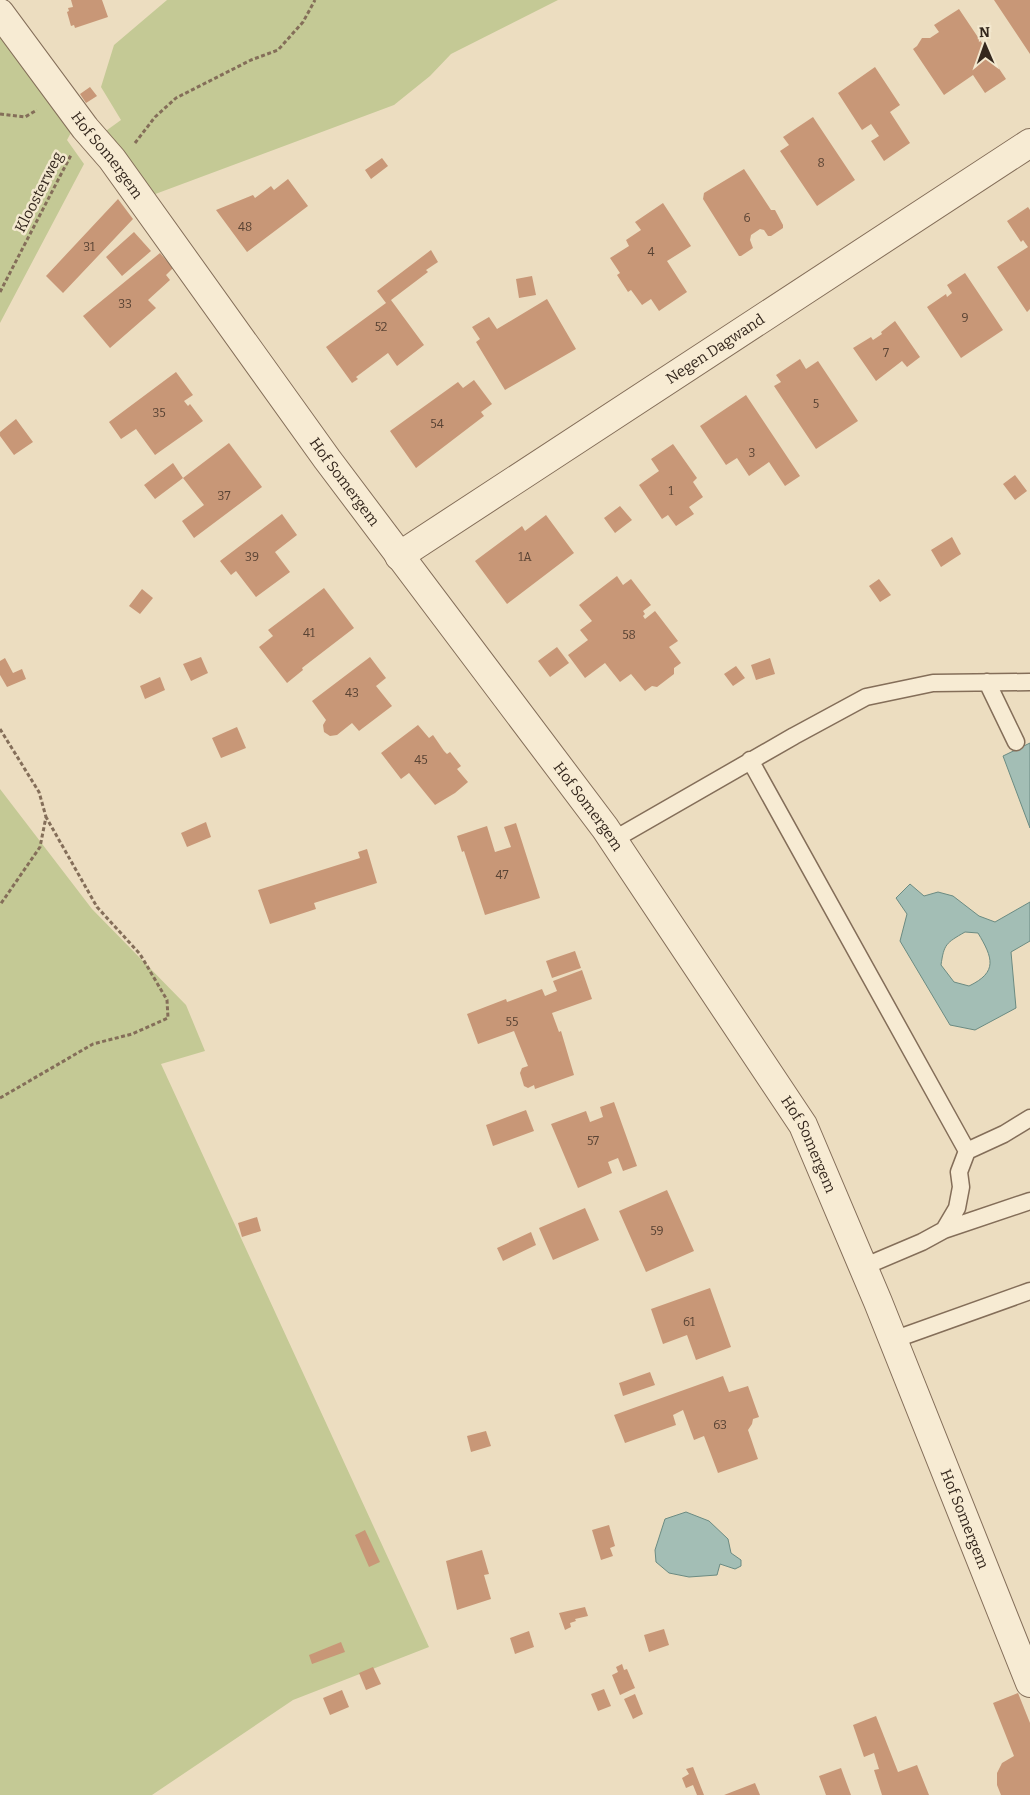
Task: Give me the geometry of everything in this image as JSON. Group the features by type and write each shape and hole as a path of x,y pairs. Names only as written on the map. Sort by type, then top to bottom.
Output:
{"street":[{"name":"Hof Somergem","path":"0,13 85,128 112,159 327,460 613,840 803,1124 864,1267 1030,1683"},
{"name":"Negen Dagwand","path":"400,556 1030,143"}],"lane":[{"path":"987,682 1016,742"},
{"path":"613,840 750,760 866,697 933,683 1030,682"},
{"path":"750,760 967,1151"},
{"path":"944,1230 957,1208 961,1187 959,1172 967,1151 1004,1134 1030,1118"},
{"path":"864,1267 922,1242 944,1230 1030,1201"},
{"path":"893,1340 1030,1291"}],"path":[{"path":"112,159 136,143 154,117 176,98 252,60 278,50 303,22 315,0"},
{"path":"0,114 25,117 60,94"},
{"name":"Kloosterweg","path":"0,292 85,128"},
{"path":"0,730 39,792 46,817 97,907 140,954 167,1000 168,1018 132,1034 93,1044 0,1098"},
{"path":"0,905 40,847 46,817"}],"green space":[{"path":"167,0 558,0 451,54 430,76 394,105 150,196 103,133 121,120 101,87 114,45"},
{"path":"0,6 80,116 67,140 84,164 0,323"},
{"path":"0,789 92,909 186,1005 205,1051 161,1064 429,1647 293,1700 152,1795 0,1795"}],"water":[{"path":"1030,743 1030,828 1003,756"},
{"path":"910,884 924,896 938,892 953,896 979,916 995,922 1030,902 1030,941 1011,952 1016,1008 975,1030 950,1025 900,941 907,914 896,898","holes":["965,932 978,933 987,950 990,964 989,970 978,981 969,986 954,982 941,965 945,948 950,942"]},
{"path":"686,1512 709,1521 728,1539 731,1553 741,1560 741,1566 735,1569 720,1564 717,1575 689,1577 669,1573 656,1562 655,1550 665,1519"}],"building":[{"path":"71,0 102,0 108,17 75,28 74,25 71,26 67,12 69,11 68,8 73,7"},
{"path":"994,0 1030,0 1030,54"},
{"path":"959,9 1006,79 985,93 973,75 944,95 913,49 922,38 930,38 939,32 934,25"},
{"path":"875,67 900,105 890,112 910,143 884,161 871,141 879,136 871,124 862,130 838,93"},
{"path":"90,87 97,96 86,103 80,94"},
{"path":"813,117 855,180 817,206 780,151 789,145 783,137"},
{"path":"382,158 388,166 371,179 365,170"},
{"path":"744,169 771,210 775,210 783,228 771,236 768,236 764,230 760,229 751,235 750,240 753,248 739,256 703,199 704,193"},
{"path":"288,179 308,206 247,252 216,210 253,195 255,198 271,186 274,190"},
{"path":"118,199 133,219 63,293 46,276"},
{"path":"663,203 691,246 667,261 687,292 659,311 651,299 642,305 631,290 628,292 617,275 620,273 610,258 629,246 626,240 641,230 635,222"},
{"path":"1028,207 1030,210 1030,309 1027,312 997,267 1028,247 1023,240 1021,242 1007,221"},
{"path":"134,232 151,251 122,276 106,257"},
{"path":"431,250 438,262 391,300 424,345 397,366 388,353 356,377 358,379 352,383 326,347 386,303 377,291"},
{"path":"160,253 173,268 166,275 170,280 148,300 156,308 110,348 83,316"},
{"path":"965,273 1003,330 961,358 927,307 946,294 947,297 952,293 947,285"},
{"path":"532,276 536,295 519,298 516,279"},
{"path":"547,299 576,349 505,390 476,342 480,339 472,327 489,317 497,329"},
{"path":"895,321 920,357 907,367 902,361 876,381 853,348 871,337 873,340"},
{"path":"800,359 806,369 818,361 858,421 816,449 774,386 781,382 776,375"},
{"path":"176,372 193,395 184,401 188,406 190,404 203,421 155,455 136,429 121,439 109,422"},
{"path":"474,380 492,404 481,412 484,416 416,468 390,431 458,382 463,388"},
{"path":"746,395 800,476 785,486 769,462 749,476 737,458 726,465 700,426"},
{"path":"16,419 33,442 14,455 0,436 0,432"},
{"path":"229,443 262,487 194,538 182,521 204,505 183,478"},
{"path":"673,444 697,478 693,482 703,497 689,507 694,514 676,526 668,515 662,519 639,485 659,471 651,459"},
{"path":"173,463 183,478 155,499 144,485"},
{"path":"1015,475 1027,491 1015,500 1003,484"},
{"path":"620,506 632,520 615,533 604,518"},
{"path":"282,514 297,535 275,552 290,572 256,597 236,571 231,575 220,561"},
{"path":"546,515 574,553 507,604 475,561 522,526 525,531"},
{"path":"952,537 961,554 941,567 931,550"},
{"path":"617,576 623,585 631,579 651,605 643,611 645,619 655,611 678,641 669,647 681,663 674,668 674,674 657,687 652,686 645,691 631,674 620,682 605,663 585,678 568,655 588,640 580,630 592,621 579,605"},
{"path":"879,579 891,595 880,602 869,586"},
{"path":"324,588 354,628 302,668 303,670 287,683 259,647 273,636 268,630"},
{"path":"142,589 153,598 140,614 129,606"},
{"path":"557,647 569,663 550,677 538,661"},
{"path":"201,657 208,673 191,681 183,664"},
{"path":"370,657 386,678 376,686 392,706 359,731 352,723 337,735 330,736 324,732 323,725 326,720 312,701"},
{"path":"5,658 13,673 22,669 26,679 7,687 0,675 0,661"},
{"path":"770,658 775,674 756,680 751,665"},
{"path":"736,666 745,678 733,686 724,674"},
{"path":"160,677 165,690 145,699 140,686"},
{"path":"418,725 429,738 433,735 447,754 450,752 461,766 457,769 468,782 455,793 435,805 409,773 401,779 381,753"},
{"path":"237,727 246,748 221,758 212,738"},
{"path":"206,822 211,837 187,847 181,833"},
{"path":"516,823 540,898 485,915 464,851 462,852 457,836 487,826 495,852 511,847 504,827"},
{"path":"367,849 377,883 314,903 316,909 270,924 258,890 360,858 358,852"},
{"path":"575,951 581,968 552,978 546,961"},
{"path":"582,970 592,999 552,1013 559,1032 561,1031 574,1075 535,1089 534,1085 528,1088 524,1086 520,1073 522,1068 528,1066 514,1031 478,1044 467,1014 506,999 507,1002 542,989 545,996 557,991 553,981"},
{"path":"614,1102 637,1166 623,1171 618,1158 608,1162 612,1173 578,1188 551,1124 586,1111 590,1122 603,1117 600,1107"},
{"path":"526,1110 534,1131 493,1146 486,1125"},
{"path":"667,1190 694,1251 646,1272 619,1211"},
{"path":"585,1208 599,1240 553,1260 539,1228"},
{"path":"257,1217 261,1231 242,1237 238,1223"},
{"path":"531,1232 536,1245 503,1261 497,1248"},
{"path":"710,1288 731,1347 696,1360 687,1335 663,1344 651,1309"},
{"path":"650,1372 655,1385 623,1396 619,1383"},
{"path":"723,1376 729,1392 748,1386 759,1417 753,1419 748,1430 758,1459 718,1473 704,1436 694,1440 683,1410 673,1415 676,1425 625,1443 614,1415"},
{"path":"486,1431 491,1446 471,1452 467,1436"},
{"path":"609,1525 615,1546 610,1548 613,1556 601,1560 592,1530"},
{"path":"365,1530 380,1562 369,1567 355,1535"},
{"path":"482,1550 489,1574 484,1575 491,1599 457,1610 446,1561"},
{"path":"585,1607 588,1616 575,1619 576,1621 570,1623 571,1627 565,1630 559,1613"},
{"path":"664,1629 669,1645 649,1652 644,1635"},
{"path":"529,1631 534,1647 515,1654 510,1638"},
{"path":"341,1642 345,1652 312,1664 309,1655"},
{"path":"622,1664 624,1670 627,1669 635,1688 620,1695 612,1675 618,1672 616,1667"},
{"path":"373,1667 381,1684 366,1690 359,1673"},
{"path":"604,1689 611,1706 598,1711 591,1694"},
{"path":"342,1690 349,1707 330,1715 323,1698"},
{"path":"1018,1693 1030,1723 1030,1795 1001,1795 997,1785 997,1773 1002,1763 1014,1756 993,1703"},
{"path":"635,1694 643,1714 633,1719 624,1699"},
{"path":"876,1716 898,1772 917,1765 929,1795 882,1795 874,1770 879,1769 874,1753 864,1757 853,1725"},
{"path":"693,1767 704,1795 697,1795 693,1785 686,1788 682,1778 689,1774 686,1769"},
{"path":"841,1768 851,1795 826,1795 819,1776"},
{"path":"755,1783 760,1795 724,1795"}]}
